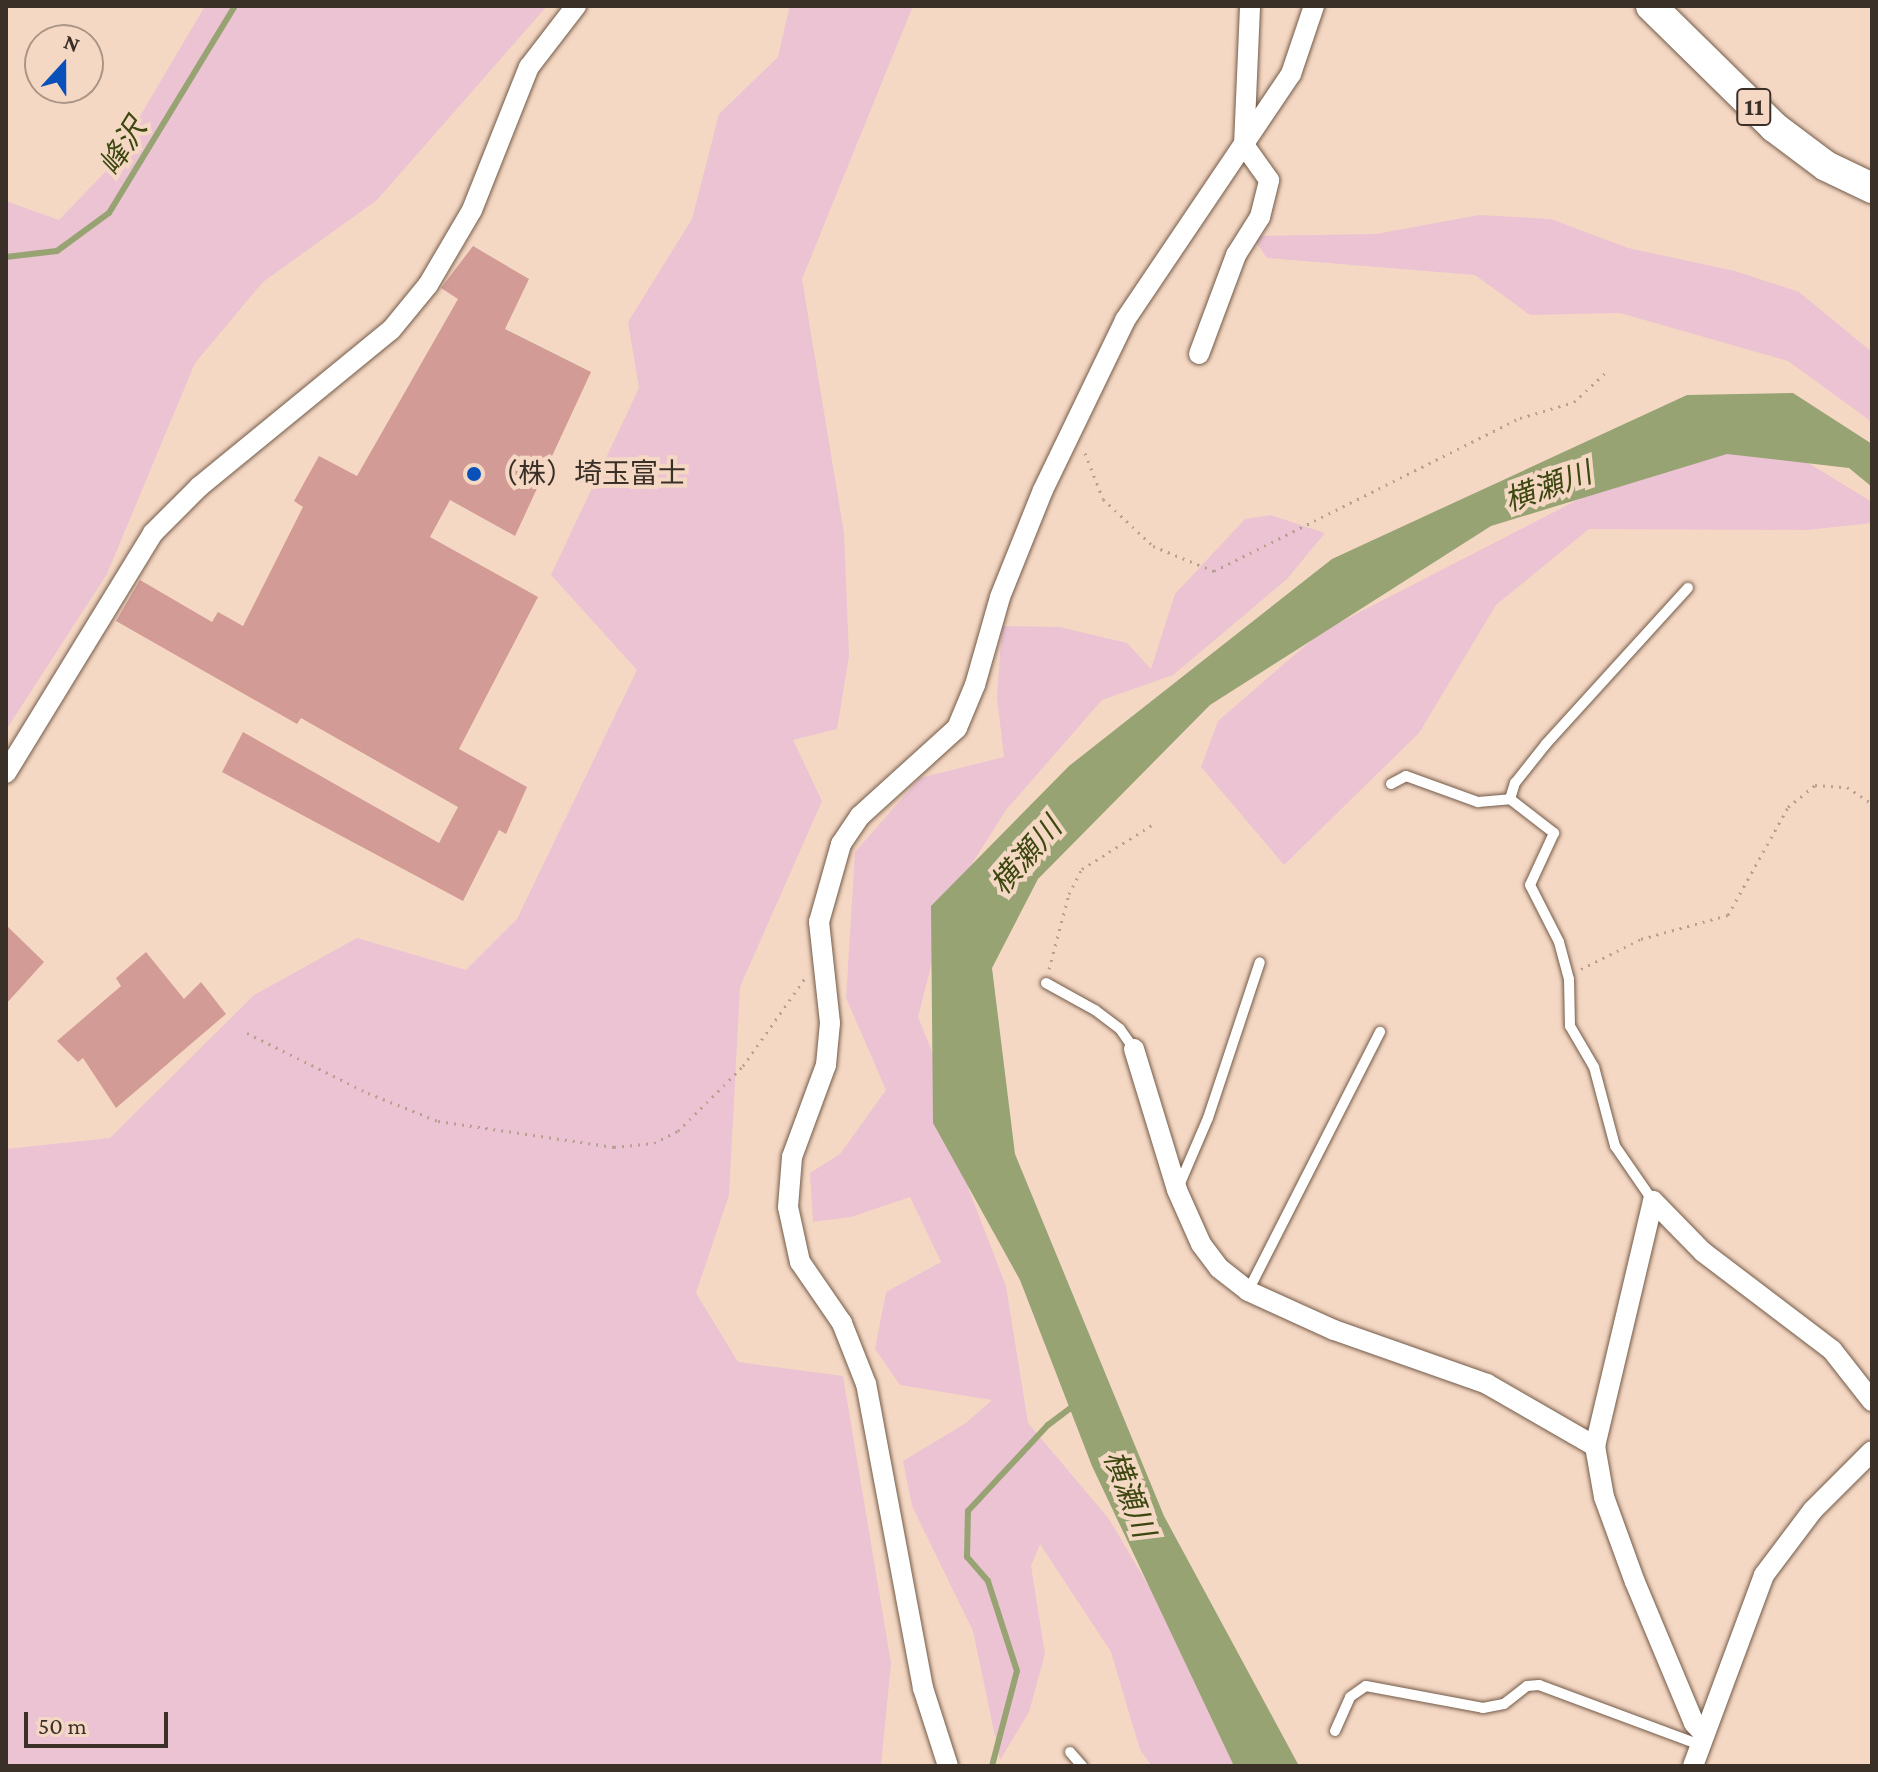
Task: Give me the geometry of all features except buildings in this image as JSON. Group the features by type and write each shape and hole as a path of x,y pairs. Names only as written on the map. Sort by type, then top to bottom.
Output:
{"main road":[{"name":"11","path":"1651,6 1774,127 1826,166 1872,188"}],"street":[{"path":"6,773 153,533 199,487 391,330 428,285 472,210 529,67 576,6"},
{"path":"1199,354 1236,255 1260,217 1269,180 1244,145 1250,6"},
{"path":"948,1766 923,1688 866,1384 842,1323 800,1262 788,1207 792,1157 826,1065 830,1023 820,955 819,922 841,844 860,816 957,728 975,685 1000,597 1043,490 1076,430 1125,320 1291,74 1314,6"},
{"path":"1134,1049 1177,1190 1201,1244 1219,1268 1248,1291 1334,1330 1487,1384 1595,1446"},
{"path":"1653,1201 1703,1252 1832,1350 1872,1401"},
{"path":"1653,1201 1595,1446 1604,1497 1635,1582 1702,1740"},
{"path":"1693,1766 1764,1575 1813,1510 1872,1451"}],"lane":[{"path":"1510,799 1515,783 1546,744 1688,588"},
{"path":"1391,784 1406,776 1478,802 1510,799 1554,833 1530,885 1559,942 1569,979 1570,1026 1594,1067 1615,1146 1653,1201"},
{"path":"1177,1190 1208,1118 1260,962"},
{"path":"1046,983 1108,1019 1134,1049"},
{"path":"1248,1291 1380,1032"},
{"path":"1335,1731 1350,1697 1366,1686 1483,1708 1504,1704 1527,1686 1539,1685 1702,1740"},
{"path":"1070,1752 1082,1766"}],"path":[{"path":"1076,430 1103,499 1153,546 1214,571 1520,418 1574,402 1605,373"},
{"path":"1569,979 1641,939 1728,915 1788,807 1815,785 1847,787 1872,804"},
{"path":"1046,983 1069,894 1082,869 1152,825"},
{"path":"247,1033 368,1093 438,1121 552,1141 614,1147 654,1143 678,1131 743,1066 820,955"}],"shaded area":[{"path":"205,6 547,6 377,200 263,282 195,363 107,574 6,730 6,201 59,220 110,167"},
{"path":"785,6 913,6 802,279 844,533 849,656 837,729 793,740 822,801 740,987 729,1195 696,1293 738,1362 843,1376 891,1663 881,1766 6,1766 6,1149 110,1138 254,995 357,938 466,970 517,919 637,670 551,575 639,388 628,322 692,219 719,114 778,57 789,9"},
{"path":"1479,215 1551,219 1628,248 1735,271 1799,292 1872,352 1872,422 1788,361 1620,313 1530,315 1475,275 1267,258 1252,236 1376,234"},
{"path":"1777,444 1872,502 1872,523 1807,530 1589,529 1496,605 1419,733 1284,865 1201,767 1218,721 1321,632 1628,474"},
{"path":"1270,515 1325,533 1287,579 1173,675 1102,700 1006,810 947,903 918,1017 950,1096 969,1190 1006,1286 1028,1423 1109,1519 1255,1766 1152,1766 1140,1750 1111,1652 1040,1544 1031,1566 1045,1654 1029,1712 1000,1760 973,1631 912,1506 903,1461 966,1423 992,1400 900,1385 875,1349 886,1292 941,1262 910,1197 851,1217 813,1222 810,1173 840,1154 886,1090 846,998 855,852 920,778 1004,757 997,698 1002,626 1060,627 1127,643 1151,669 1175,594 1245,519"}],"water":[{"name":"横瀬川","path":"1793,393 1872,444 1872,487 1849,468 1727,454 1491,526 1210,705 1038,879 992,968 1015,1154 1164,1516 1299,1766 1234,1766 1092,1466 1020,1280 933,1123 931,906 1069,766 1332,559 1687,395"}],"waterway":[{"name":"峰沢","path":"6,257 57,251 109,213 235,6"},
{"path":"992,1766 1017,1671 988,1581 967,1557 968,1511 1048,1425 1073,1406"}],"place":[{"name":"（株）埼玉富士","path":"474,474"}]}
